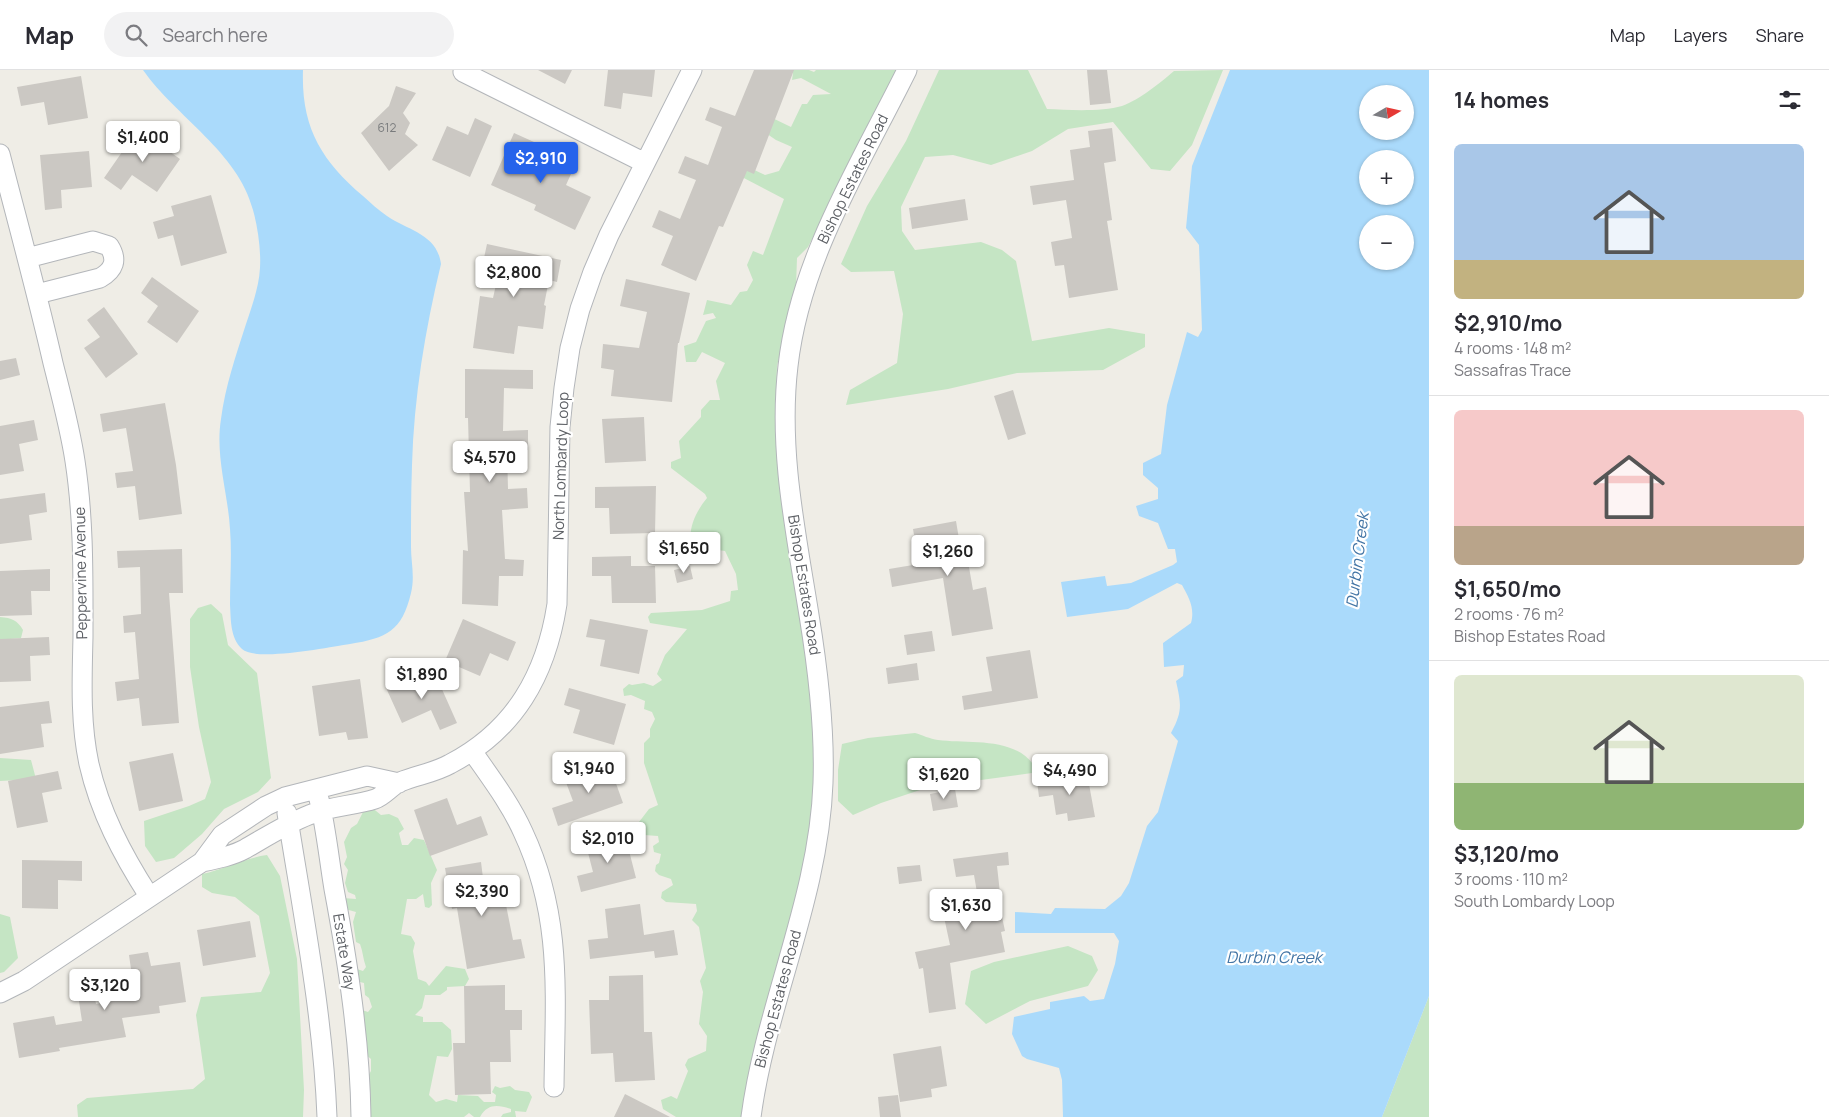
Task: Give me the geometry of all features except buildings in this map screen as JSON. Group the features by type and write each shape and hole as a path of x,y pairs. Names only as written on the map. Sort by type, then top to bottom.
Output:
{"street":[{"name":"North Lombardy Loop","path":"202,862 220,858 244,849 266,835 316,812 376,798 399,783 449,765 472,751 495,733 513,714 535,680 546,656 558,604 560,427 570,348 580,309 609,235 692,70"},
{"name":"Bishop Estates Road","path":"751,1117 766,1039 811,880 821,819 823,782 823,734 817,668 796,546 788,478 785,424 788,364 804,292 818,252 843,196 907,70"},
{"path":"463,72 645,163"},
{"name":"Peppervine Avenue","path":"0,154 37,294 72,450 81,512 84,552 83,724 89,763 100,802 112,833 127,862 149,896"},
{"path":"27,258 93,241 109,246 114,254 114,264 108,274 100,278 37,294"},
{"path":"472,751 507,802 523,831 546,897 552,929 555,962 554,1087"},
{"name":"North Lombardy Loop","path":"202,862 222,835 266,806 301,792 366,776 399,783"},
{"path":"301,792 289,824 321,1034 327,1117"},
{"name":"Estate Way","path":"301,792 316,812 354,1018 361,1088 361,1117"},
{"path":"0,993 24,981 202,862"}],"green space":[{"path":"789,70 809,70 814,72 816,70 897,70 808,247 797,258 796,287 777,366 775,423 785,513 809,665 816,750 810,836 797,899 743,1117 676,1117 663,1109 661,1100 671,1096 677,1099 688,1071 685,1065 688,1059 706,1051 707,1036 699,1024 703,992 700,981 706,968 699,927 692,920 697,911 696,904 666,902 661,898 662,892 673,885 671,879 659,875 655,871 661,854 654,852 653,846 659,842 658,836 644,835 640,829 639,822 649,809 658,805 644,763 644,743 650,737 650,729 655,719 652,712 644,709 645,701 631,695 624,696 623,689 629,684 644,683 653,686 662,680 657,674 665,655 687,629 650,623 648,617 651,613 702,610 730,601 731,591 738,590 736,574 725,551 711,549 706,559 696,559 691,543 692,527 694,519 707,498 705,494 671,468 671,462 681,458 679,441 701,417 701,410 710,400 720,400 716,381 725,363 702,352 696,362 686,362 684,346 696,342 706,321 716,318 713,313 703,315 707,300 731,305 740,292 747,291 753,280 747,265 753,251 763,255 784,199 740,176 750,168 765,175 779,171 792,147 776,140 745,119 760,112 791,127 802,104 807,104 813,95 831,94 801,78 792,80 793,73"},
{"path":"939,70 1028,70 1047,109 1085,110 1114,108 1129,103 1149,91 1174,71 1223,70 1192,145 1170,171 1151,169 1113,122 1068,129 1032,151 991,165 953,155 925,157 901,207 902,231 915,250 981,242 1002,250 1016,261 1032,341 1109,328 1145,334 1145,347 1103,370 1017,373 948,389 846,405 850,390 897,363 903,314 894,271 851,272 841,264 867,206 906,141"},
{"path":"211,604 222,614 228,645 257,673 271,778 258,792 224,809 202,834 174,858 156,862 145,846 144,821 205,799 211,782 199,727 190,667 190,619 198,608"},
{"path":"0,617 11,619 19,624 23,630 21,638 0,640"},
{"path":"915,733 938,740 991,743 1004,746 1016,750 1027,757 1035,767 1032,773 929,787 881,803 853,815 838,801 838,770 842,744 868,738"},
{"path":"0,758 31,760 36,779 0,781"},
{"path":"370,806 381,815 389,814 398,818 404,829 399,833 402,845 408,845 414,838 424,840 437,870 431,883 432,905 429,908 425,907 423,894 416,899 407,899 401,934 411,936 415,943 413,951 418,979 426,982 429,986 446,966 465,969 469,979 465,986 447,987 447,990 440,995 425,995 422,1008 415,1015 423,1017 423,1022 442,1022 451,1030 452,1049 448,1057 437,1056 429,1095 436,1102 446,1099 457,1102 458,1095 478,1096 484,1102 495,1102 496,1095 492,1092 495,1086 500,1088 510,1086 515,1090 529,1092 532,1097 526,1112 515,1111 516,1117 501,1117 503,1114 511,1112 511,1109 494,1106 486,1109 480,1117 474,1117 469,1113 464,1117 369,1117 368,1101 371,1099 371,1096 367,1078 371,1071 371,1059 364,1053 365,1027 362,1024 362,1010 368,1012 372,1007 369,998 365,995 364,983 356,981 354,968 363,971 366,967 360,944 356,942 353,922 356,912 345,909 343,898 356,899 355,895 348,892 345,883 348,870 344,864 347,857 344,842 364,810"},
{"path":"267,855 280,876 297,959 304,1090 303,1117 78,1117 77,1105 87,1098 193,1089 205,1079 196,1015 201,997 261,992 270,973 259,916 235,897 212,893 202,887 202,874"},
{"path":"0,914 10,917 18,958 4,972 0,973"},
{"path":"1068,946 1092,956 1098,970 1088,986 1030,1001 986,1024 965,1004 971,971 994,962"},
{"path":"1429,996 1429,1117 1382,1117"}],"water":[{"path":"143,70 303,70 303,90 310,125 325,155 348,183 387,216 421,234 434,246 438,254 441,264 425,339 415,414 411,496 412,587 407,606 398,624 374,639 311,650 262,654 250,653 242,649 235,639 230,605 231,557 229,515 221,461 220,433 228,383 258,282 260,246 258,232 253,210 245,189 234,170"},
{"name":"Durbin Creek","path":"1230,70 1429,70 1429,996 1382,1117 1063,1117 1062,1080 1059,1068 1022,1056 1012,1034 1014,1017 1050,1009 1050,1002 1084,996 1090,1001 1104,999 1115,964 1119,941 1114,933 1015,933 1015,912 1051,914 1055,908 1105,909 1121,896 1129,883 1147,826 1158,812 1178,741 1171,733 1178,719 1180,707 1176,681 1183,676 1184,665 1164,667 1163,643 1191,623 1192,608 1182,585 1177,583 1128,609 1067,617 1061,582 1105,576 1107,586 1131,583 1177,562 1175,549 1168,549 1158,523 1139,516 1136,506 1158,499 1158,488 1143,475 1143,463 1161,454 1167,405 1187,332 1198,337 1202,330 1199,245 1186,228 1192,166"}]}
